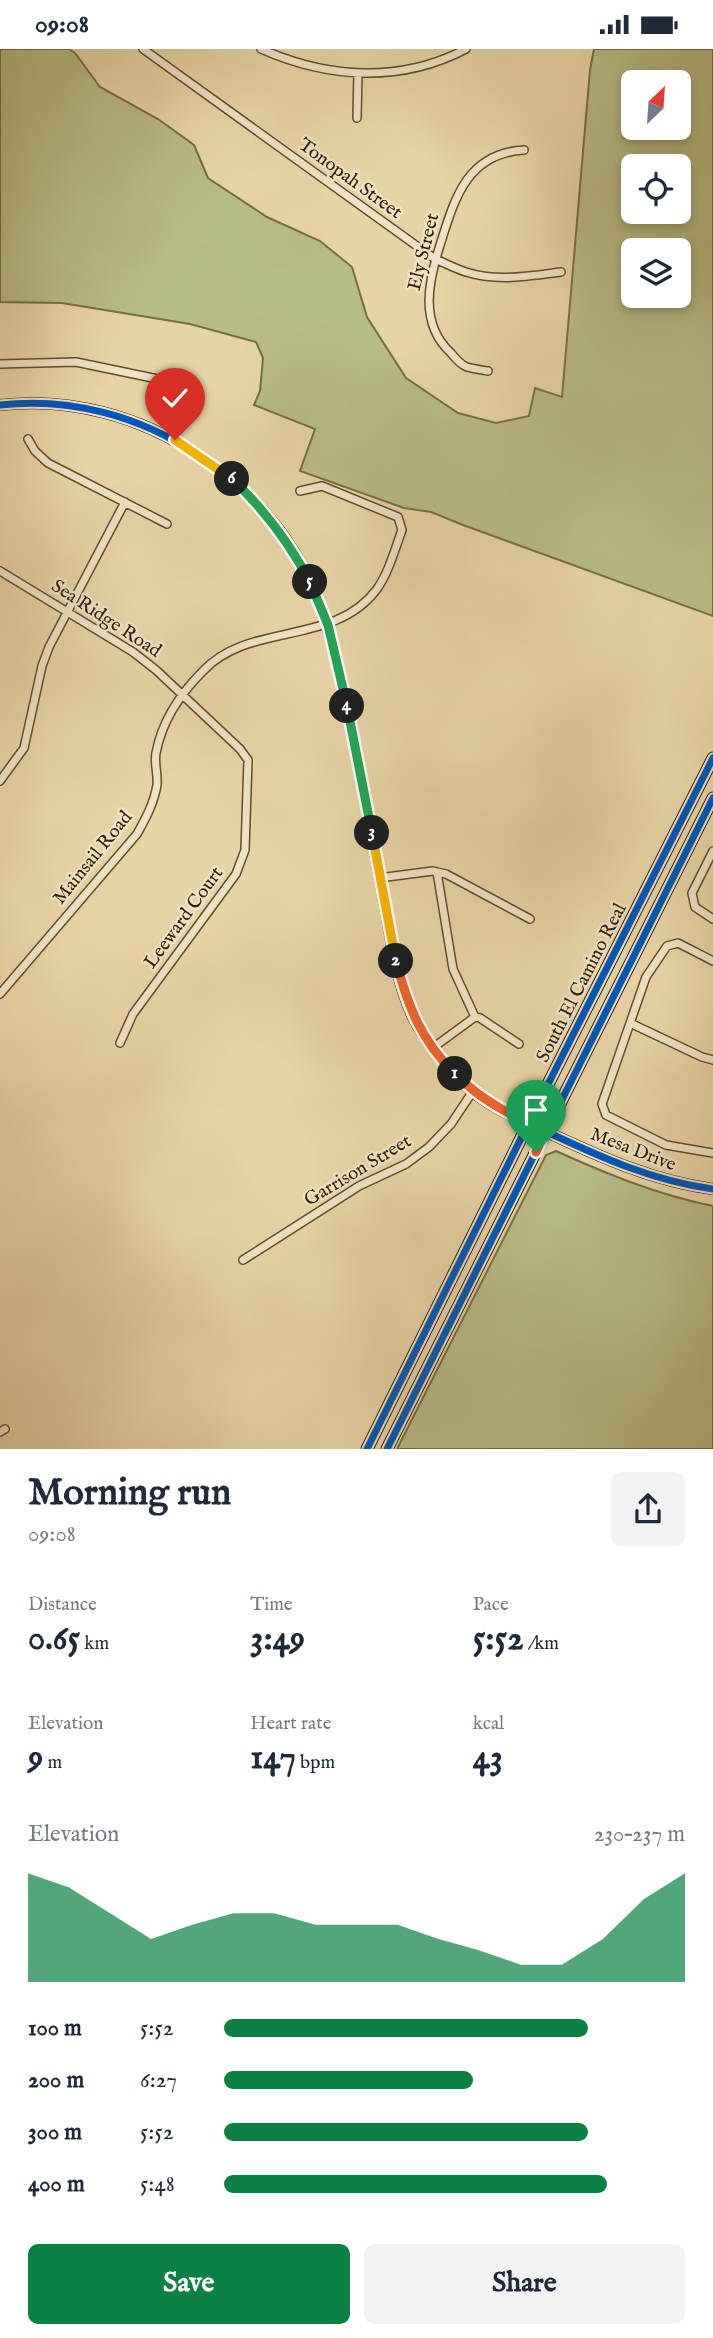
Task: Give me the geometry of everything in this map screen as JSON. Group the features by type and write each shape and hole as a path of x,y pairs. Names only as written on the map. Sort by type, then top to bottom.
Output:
{"main road":[{"name":"Mesa Drive","path":"0,405 67,405 100,411 158,431 225,473 270,517 294,551 315,590 328,625 339,664 366,796 379,878 405,996 414,1019 446,1065 472,1091 496,1108 628,1169 682,1185 713,1189"},
{"name":"South El Camino Real","path":"367,1449 713,758"},
{"name":"South El Camino Real","path":"387,1449 713,798"}],"street":[{"name":"Tonopah Street","path":"143,49 435,259 481,276 509,278 561,272"},
{"path":"261,49 286,60 326,71 358,73 417,67 466,49"},
{"path":"357,118 358,73"},
{"name":"Ely Street","path":"488,371 465,367 444,347 435,332 428,303 430,276 452,206 467,178 479,166 494,157 512,150 524,150"},
{"path":"0,363 76,362 172,382"},
{"path":"28,439 35,451 48,463 167,524"},
{"name":"Mainsail Road","path":"0,994 137,834 149,814 157,783 156,756 164,723 201,673 216,657 242,645 328,625 345,618 378,587 402,530 399,520 391,513 321,486 300,491"},
{"path":"0,781 24,748 42,666 67,611 125,502"},
{"name":"Sea Ridge Road","path":"0,571 133,652 183,695 240,749 247,760"},
{"name":"Leeward Court","path":"120,1043 133,1014 236,874 241,863 244,850 247,760"},
{"path":"713,851 692,893 695,907 713,919"},
{"path":"379,878 437,872 446,874 530,919"},
{"path":"437,872 453,969 475,1017"},
{"path":"713,961 678,943 667,946 646,977 603,1104 606,1115 666,1145 713,1153"},
{"path":"434,1048 475,1017 481,1018 519,1044"},
{"path":"630,1023 713,1060"},
{"name":"Garrison Street","path":"243,1260 359,1186 406,1164 429,1147 451,1124 472,1091"}],"green space":[{"path":"0,49 69,49 75,53 100,87 158,119 194,145 208,178 267,217 320,241 352,267 367,317 406,378 458,413 496,423 529,416 535,388 562,397 594,49 713,49 713,616 431,512 404,508 300,471 315,429 254,405 260,391 263,358 256,342 190,324 62,303 0,302"},
{"path":"556,1151 633,1183 713,1206 713,1449 397,1449 546,1155"}],"cycle path":[{"path":"0,405 26,403 78,407 128,420 176,441 198,455 233,481 261,508 303,567 330,635 354,737 398,974 407,1003 424,1036 464,1084 480,1097 516,1118 627,1167 669,1180 713,1189"},
{"path":"367,1449 713,758"},
{"path":"387,1449 713,798"}],"route":[{"path":"175,440 225,473 254,499 294,551 315,590 339,664 394,953 414,1019 446,1065 472,1091 496,1108 545,1131 536,1152"}]}
